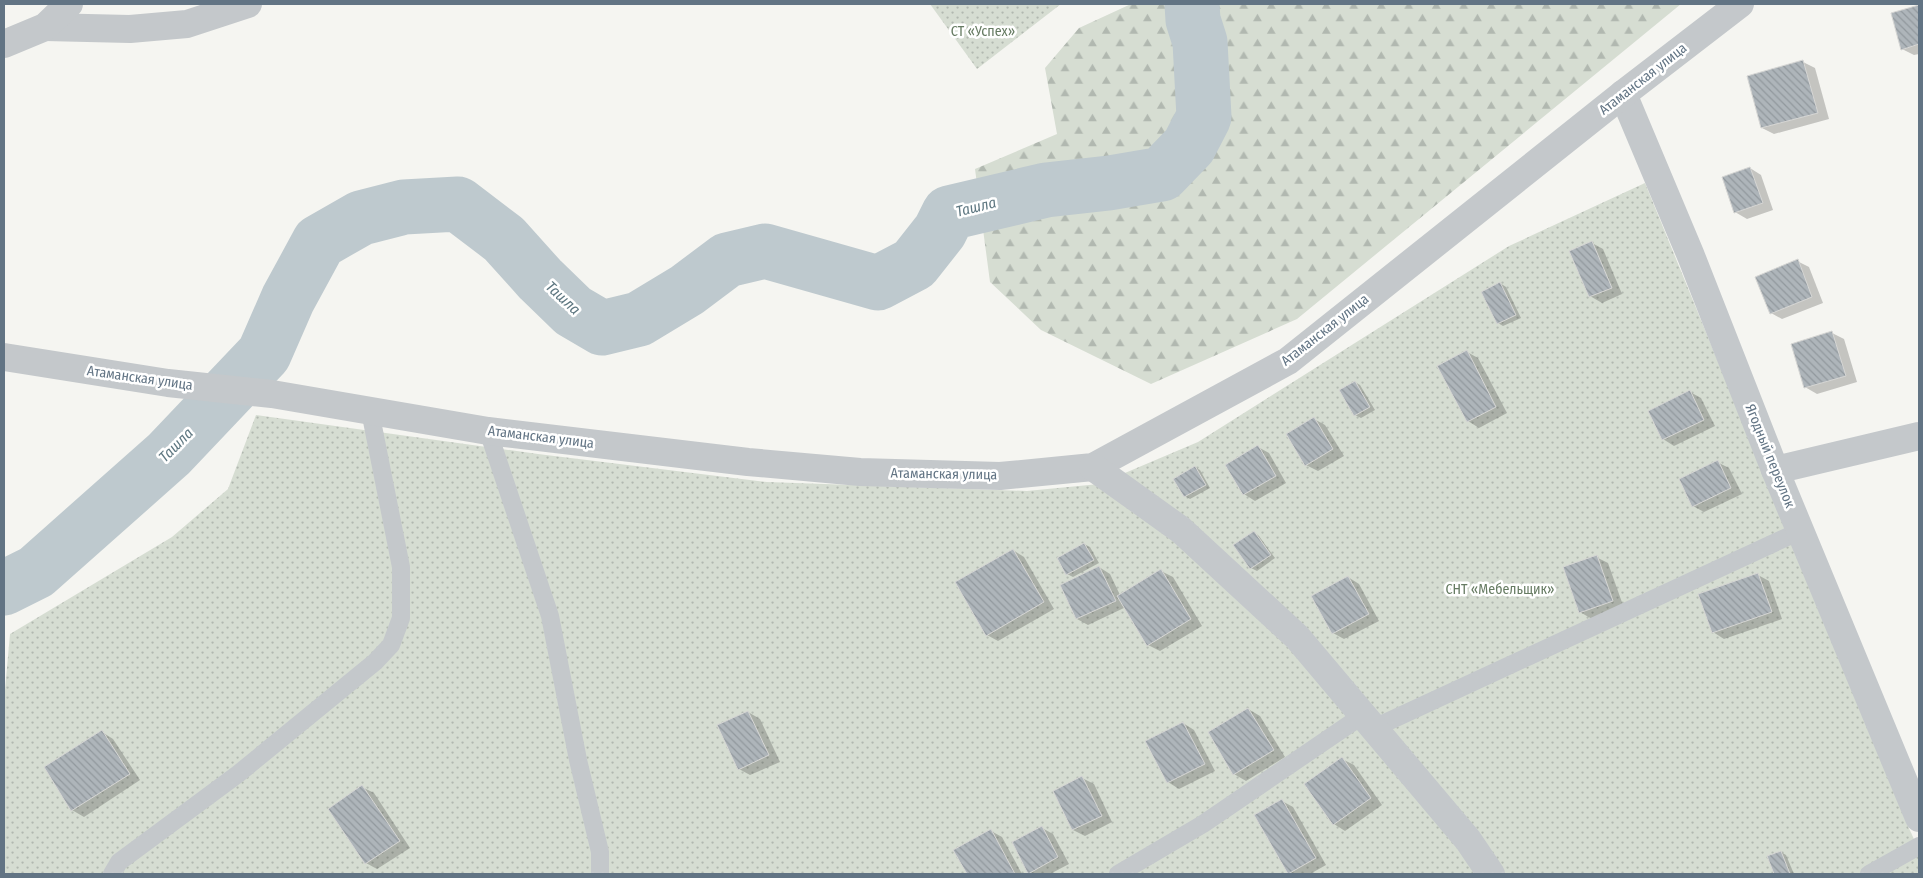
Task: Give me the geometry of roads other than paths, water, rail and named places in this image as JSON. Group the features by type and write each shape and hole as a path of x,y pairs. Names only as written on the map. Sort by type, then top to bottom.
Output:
{"street":[{"path":"4,44 45,27 69,4"},
{"path":"45,27 130,28 187,24 248,4"},
{"name":"Атаманская улица","path":"4,357 168,383 272,394 488,431 748,462 860,472 1000,476 1093,467 1288,361 1623,94 1740,4"},
{"name":"Ягодный переулок","path":"1623,94 1691,256 1800,531 1919,818"},
{"path":"1776,470 1919,436"},
{"path":"1093,467 1181,530 1297,637 1468,840 1491,874"}],"lane":[{"path":"112,874 119,862 238,774 375,662 391,645 401,618 401,567 370,411"},
{"path":"488,431 550,616 578,760 600,852 600,874"},
{"path":"1118,874 1203,824 1368,721 1800,531"},
{"path":"1869,874 1919,846"}],"waterway":[{"name":"Ташла","path":"4,588 36,572 169,454 264,354 288,299 319,242 361,218 404,207 458,204 504,239 540,279 573,311 602,328 639,319 687,290 727,260 765,251 878,283 914,264 940,231 949,213 1046,190 1109,183 1162,174 1189,146 1204,117 1200,42 1193,20 1192,4"}],"park label":[{"name":"СТ «Успех»","path":"983,31"},
{"name":"СНТ «Мебельщик»","path":"1500,589"}]}
